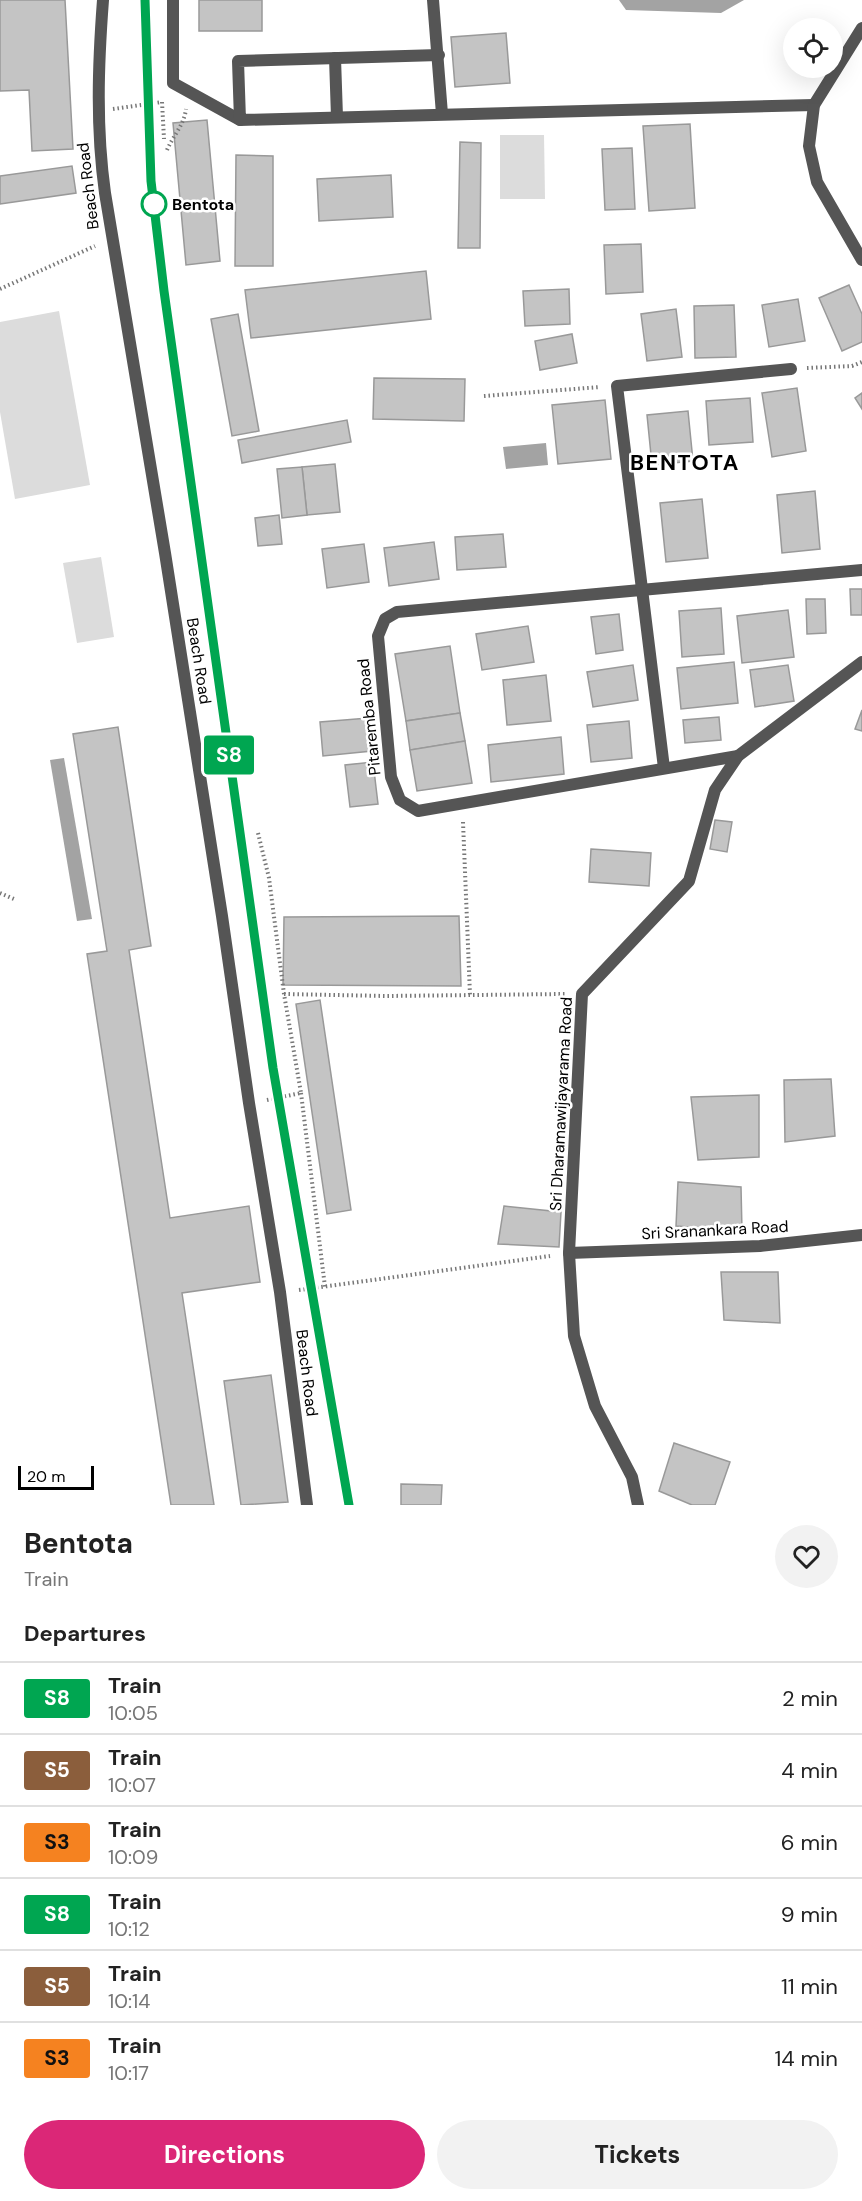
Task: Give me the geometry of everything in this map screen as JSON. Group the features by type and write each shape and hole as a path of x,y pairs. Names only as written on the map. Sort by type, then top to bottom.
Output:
{"street":[{"name":"Beach Road","path":"103,0 99,147 111,238 167,565 222,916 249,1103 280,1292 307,1505"},
{"path":"173,0 173,83 240,120 814,105"},
{"path":"433,0 442,114"},
{"path":"862,28 814,105 809,146 818,182 862,260"},
{"path":"240,120 238,61 439,55"},
{"path":"335,58 337,117"},
{"path":"664,768 617,386 791,369"},
{"name":"Pitaremba Road","path":"738,756 418,811 400,800 391,777 378,636 385,619 397,612 862,570"},
{"name":"Sri Dharamawijayarama Road","path":"638,1505 632,1477 595,1406 574,1336 569,1253 582,994 689,881 715,790 738,756 862,662"},
{"name":"Sri Sranankara Road","path":"569,1253 760,1246 862,1235"}],"path":[{"path":"167,150 174,135 184,122 188,91"},
{"path":"112,109 162,102 164,139"},
{"path":"0,289 111,238"},
{"path":"791,369 852,366 862,362"},
{"path":"484,396 617,386"},
{"path":"462,803 470,995"},
{"path":"258,833 269,878 284,994 301,1093 326,1287"},
{"path":"0,893 14,898"},
{"path":"284,994 386,996 582,994"},
{"path":"249,1103 301,1093"},
{"path":"280,1292 569,1253"}],"shaded area":[{"path":"619,0 744,0 721,13 626,10"},
{"path":"500,135 544,135 545,199 500,199"},
{"path":"59,311 90,485 15,499 0,412 0,322"},
{"path":"546,443 548,465 506,469 503,447"},
{"path":"101,557 114,637 77,643 63,563"},
{"path":"64,758 92,919 77,921 50,760"}],"building":[{"path":"0,0 65,0 73,149 32,151 29,90 0,91"},
{"path":"199,0 262,0 262,31 199,31"},
{"path":"506,33 510,83 455,87 451,37"},
{"name":"Bentota","path":"207,120 220,261 186,265 173,123"},
{"path":"690,124 695,208 649,211 643,126"},
{"path":"460,142 481,143 480,248 458,248"},
{"path":"632,148 635,209 605,210 602,149"},
{"path":"236,155 273,156 273,266 235,266"},
{"path":"72,166 76,193 0,204 0,176"},
{"path":"391,175 393,217 319,221 317,179"},
{"path":"641,244 643,292 606,294 604,245"},
{"path":"426,271 431,319 251,338 245,290"},
{"path":"849,285 862,314 862,342 842,351 819,298"},
{"path":"569,289 570,324 525,326 523,291"},
{"path":"798,299 805,341 769,347 762,305"},
{"path":"734,305 736,357 695,358 694,306"},
{"path":"676,309 682,357 647,361 641,314"},
{"path":"238,314 259,431 232,436 211,319"},
{"path":"572,334 577,363 540,370 535,341"},
{"path":"374,378 465,379 464,421 373,419"},
{"path":"797,388 806,451 772,457 762,393"},
{"path":"862,393 862,409 855,398"},
{"path":"750,398 753,442 709,445 706,401"},
{"path":"605,400 611,459 558,464 552,405"},
{"path":"688,411 693,461 652,465 647,415"},
{"path":"347,420 351,442 242,463 238,440"},
{"path":"335,464 340,512 307,515 302,467"},
{"path":"302,467 307,515 282,518 277,469"},
{"path":"815,491 820,549 782,553 777,495"},
{"path":"702,499 708,558 666,562 660,503"},
{"path":"279,515 282,544 258,546 255,518"},
{"path":"503,534 506,567 457,570 455,537"},
{"path":"434,542 439,579 389,586 384,548"},
{"path":"364,544 369,582 327,588 322,549"},
{"path":"850,589 862,589 862,615 851,615"},
{"path":"806,599 825,599 826,633 807,634"},
{"path":"721,608 724,654 682,657 679,611"},
{"path":"788,610 794,657 742,663 737,616"},
{"path":"619,614 623,650 596,654 591,617"},
{"path":"528,626 534,662 482,670 476,634"},
{"path":"450,646 460,713 406,721 395,654"},
{"path":"734,662 738,703 681,709 677,668"},
{"path":"633,665 638,700 593,707 587,672"},
{"path":"788,665 794,701 755,707 750,670"},
{"path":"546,675 551,721 507,725 503,680"},
{"path":"862,710 862,731 855,729"},
{"path":"460,713 465,741 410,750 406,721"},
{"path":"719,717 721,740 685,743 683,720"},
{"path":"368,718 372,751 323,756 320,722"},
{"path":"629,721 632,758 591,762 587,725"},
{"path":"118,727 151,946 129,950 170,1218 249,1206 260,1282 182,1293 214,1505 171,1505 87,954 107,951 73,734"},
{"path":"561,737 564,774 491,782 488,745"},
{"path":"465,741 472,783 417,791 410,750"},
{"path":"373,762 378,804 350,807 345,765"},
{"path":"715,820 732,822 727,852 710,849"},
{"path":"591,849 651,853 649,886 589,882"},
{"path":"459,916 461,986 283,985 284,917"},
{"path":"320,1000 351,1210 327,1214 296,1004"},
{"path":"831,1079 835,1136 785,1142 784,1080"},
{"path":"759,1095 759,1157 698,1160 691,1097"},
{"path":"678,1182 741,1187 742,1231 676,1226"},
{"path":"504,1206 561,1212 559,1247 498,1244"},
{"path":"721,1272 778,1272 780,1323 724,1320"},
{"path":"271,1375 288,1502 241,1505 224,1381"},
{"path":"674,1443 730,1462 715,1505 692,1505 659,1491"},
{"path":"401,1484 442,1485 441,1505 401,1505"}],"railway":[{"path":"145,0 151,181 164,291 273,1068 349,1505"}],"train":[{"name":"S8","path":"145,0 151,181 164,291 273,1068 349,1505"}],"place":[{"name":"Bentota","path":"154,204"}],"district":[{"name":"BENTOTA","path":"685,462"}]}
